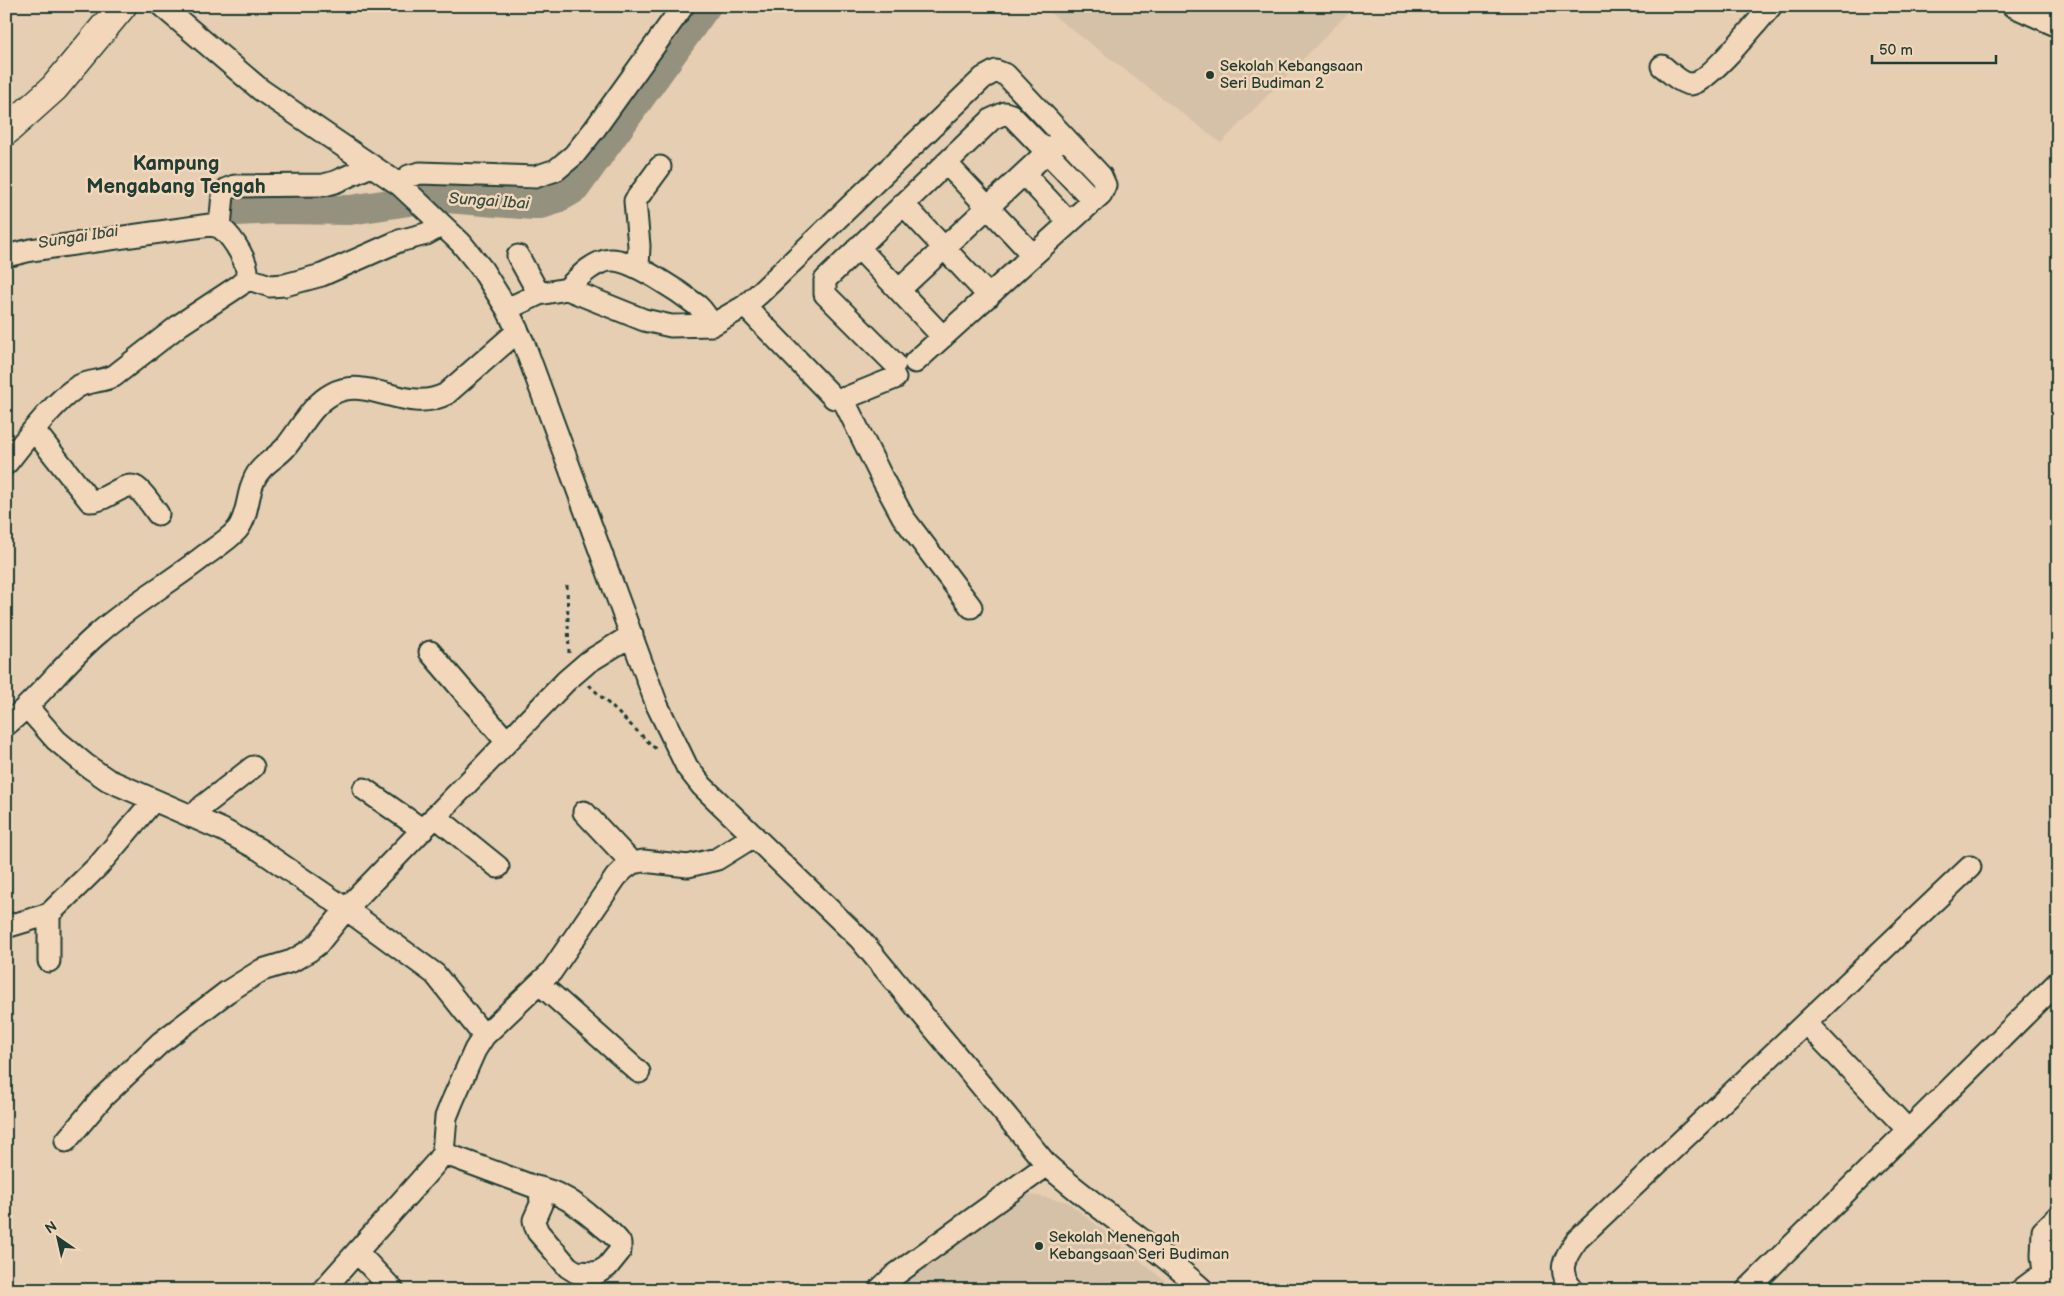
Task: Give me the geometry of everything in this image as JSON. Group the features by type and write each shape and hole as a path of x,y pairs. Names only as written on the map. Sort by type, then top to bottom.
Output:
{"main road":[{"path":"6,131 54,88 122,6"}],"street":[{"path":"162,6 261,90 400,185 442,224 482,269 507,309 518,331 657,705 687,767 702,786 860,940 1047,1165 1078,1192 1171,1262 1203,1290"},
{"path":"400,185 409,176 420,173 535,177 556,170 574,155 594,130 683,6"},
{"path":"1662,66 1685,83 1692,84 1700,81 1723,60 1771,6"},
{"path":"2013,6 2058,26"},
{"path":"507,309 539,294 567,289 644,320 672,326 712,325 745,306 983,78 996,71 1006,75 1064,136 1101,176 1105,186 1101,194 1032,254 943,337 901,368 843,398 834,398 824,389 745,306"},
{"path":"901,368 826,294 825,280 992,119 1006,113 1011,115 1093,200"},
{"path":"899,290 1064,136"},
{"path":"946,163 1032,254"},
{"path":"220,227 223,194 227,189 235,186 324,185 371,166"},
{"path":"638,268 639,246 635,201 660,167"},
{"path":"1024,174 1069,222"},
{"path":"903,204 989,296"},
{"path":"246,278 270,286 285,285 304,280 322,275 399,240 426,234 442,224"},
{"path":"6,256 210,225 220,227 239,250 247,270 246,278 240,285 181,324 114,376 102,381 83,384 74,389 34,430 6,464"},
{"path":"858,247 943,337"},
{"path":"518,256 539,294"},
{"path":"567,289 582,274 600,262 612,260 638,268 700,307 712,325"},
{"path":"6,725 28,708 101,631 184,572 238,528 254,479 260,469 284,449 314,408 333,394 354,388 416,402 434,400 446,394 518,331"},
{"path":"843,398 884,482 903,516 971,607"},
{"path":"34,430 90,500 98,501 123,487 132,486 137,488 158,514"},
{"path":"66,1141 103,1097 160,1043 227,992 262,970 292,961 318,944 346,909 576,672 588,662 632,635"},
{"path":"430,652 507,742"},
{"path":"28,708 56,740 86,765 108,780 223,830 260,850 346,909 435,974 484,1036"},
{"path":"192,816 253,767"},
{"path":"364,789 429,823 498,867"},
{"path":"6,927 49,914 99,865 153,801"},
{"path":"584,812 632,863"},
{"path":"323,1290 443,1153 446,1117 474,1050 484,1036 540,984 572,943 616,877 632,863 643,861 688,866 717,859 754,836"},
{"path":"1573,1290 1566,1282 1563,1269 1566,1255 1577,1240 1970,867"},
{"path":"49,914 49,961"},
{"path":"1747,1290 2058,982"},
{"path":"540,984 639,1072"},
{"path":"1806,1023 1908,1130"},
{"path":"443,1153 540,1188"},
{"path":"879,1290 895,1275 1047,1165"},
{"path":"2021,1290 2051,1275 2042,1256 2043,1231 2058,1216"},
{"path":"357,1252 393,1290"}],"path":[{"path":"567,585 567,647 570,661 576,672 650,745 662,754 687,767"}],"shaded area":[{"name":"Sekolah Kebangsaan Seri Budiman 2","path":"1041,6 1355,6 1221,143"},
{"name":"Sekolah Menengah Kebangsaan Seri Budiman","path":"1027,1194 1068,1202 1176,1290 894,1290"}],"waterway":[{"name":"Sungai Ibai","path":"236,211 276,209 350,210 435,197 533,205 555,199 575,188 706,6"},
{"name":"Sungai Ibai","path":"2047,6 2058,10"}],"place":[{"name":"Sekolah Kebangsaan Seri Budiman 2","path":"1210,75"},
{"name":"Sekolah Menengah Kebangsaan Seri Budiman","path":"1039,1246"}],"district":[{"name":"Kampung Mengabang Tengah","path":"176,174"}]}
